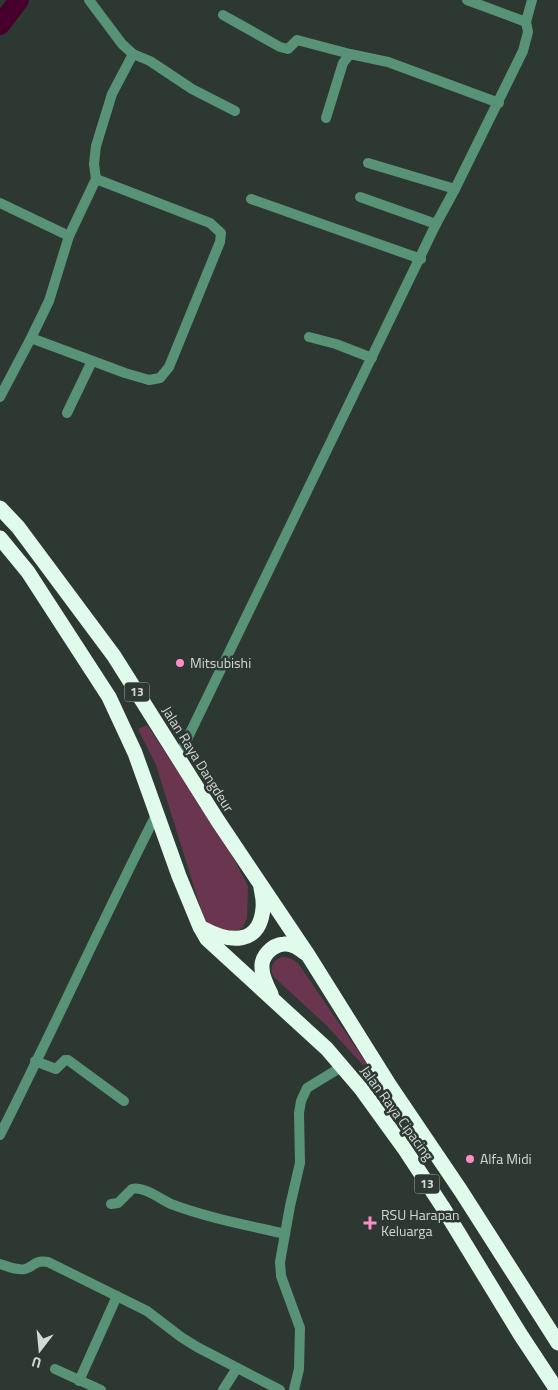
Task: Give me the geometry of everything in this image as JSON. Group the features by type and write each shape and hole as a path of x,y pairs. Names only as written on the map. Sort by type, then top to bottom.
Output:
{"highway":[{"name":"Jalan Raya Dangdeur","path":"0,508 18,527 114,656 218,822 261,884"},
{"name":"13","path":"0,538 28,572 109,697 135,753 157,813 168,850 200,927 208,939 272,998"},
{"name":"13","path":"261,884 308,955"},
{"path":"200,927 216,936 231,939 243,938 253,932 263,907 261,884"},
{"path":"272,998 264,978 262,967 264,958 272,949 285,944 296,946 308,955"},
{"name":"Jalan Raya Cipacing","path":"308,955 390,1086 461,1191 558,1343"},
{"name":"Jalan Raya Cipacing","path":"272,998 327,1049 362,1090 404,1148 442,1206 520,1334 557,1390"}],"street":[{"path":"89,0 122,44 133,54 150,61 192,88 235,111"},
{"path":"467,0 526,22"},
{"path":"178,758 436,224 523,51 528,32 526,22 532,0"},
{"path":"223,15 280,48 288,49 296,40 388,62 498,103"},
{"path":"0,397 48,301 69,236 96,180 94,164 96,146 112,94 133,54"},
{"path":"326,118 343,63 350,54"},
{"path":"368,163 455,189"},
{"path":"31,338 149,380 160,378 169,367 220,242 221,233 210,223 96,180"},
{"path":"360,198 436,224"},
{"path":"251,199 420,259"},
{"path":"0,204 69,236"},
{"path":"309,337 336,344 372,358"},
{"path":"68,413 92,361"},
{"path":"0,1135 157,813"},
{"path":"35,1061 56,1069 65,1060 68,1060 124,1102"},
{"path":"294,1390 299,1369 300,1328 281,1276 280,1262 300,1163 299,1113 301,1101 308,1088 343,1066"},
{"path":"111,1204 118,1203 132,1189 139,1188 170,1203 197,1212 285,1234"},
{"path":"0,1264 24,1270 39,1261 48,1262 147,1311 181,1337 280,1390"},
{"path":"80,1380 117,1296"},
{"path":"223,1390 237,1368"},
{"path":"54,1369 101,1390"}],"shaded area":[{"path":"147,725 224,841 248,886 247,918 243,927 235,933 214,929 204,919 156,765 138,729"},
{"path":"281,957 292,959 300,966 367,1064 363,1065 326,1025 274,977 271,968"}],"waterway":[{"path":"0,25 19,0"}],"place":[{"name":"Mitsubishi","path":"180,663"},
{"name":"Alfa Midi","path":"470,1159"},
{"name":"RSU Harapan Keluarga","path":"370,1223"}]}
